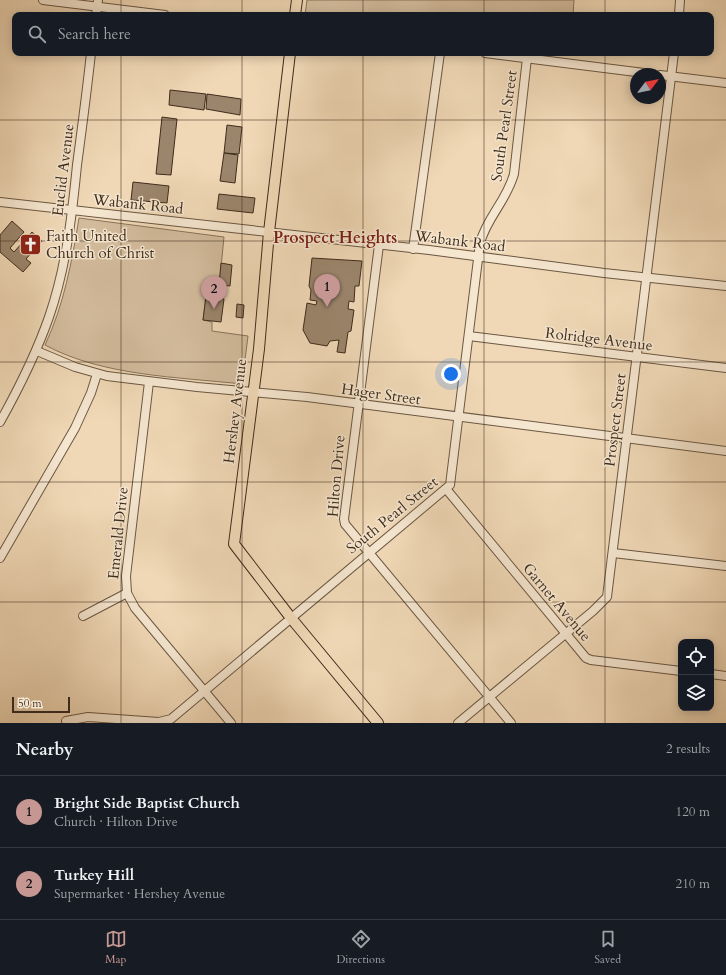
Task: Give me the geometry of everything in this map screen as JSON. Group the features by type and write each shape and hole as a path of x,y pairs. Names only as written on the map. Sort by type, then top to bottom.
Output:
{"main road":[{"path":"295,12 297,0"},
{"name":"Hershey Avenue","path":"290,56 269,232 253,392 234,544 291,618 378,723"}],"street":[{"path":"42,0 140,12"},
{"path":"679,12 680,0"},
{"name":"Euclid Avenue","path":"0,422 18,391 36,351 57,291 66,254 91,56"},
{"path":"413,249 440,56"},
{"path":"510,56 630,71"},
{"name":"Prospect Street","path":"458,723 607,597 674,56"},
{"name":"South Pearl Street","path":"66,721 88,717 164,722 171,719 369,552 447,490 450,486 478,256 482,234 491,217 504,201 514,174 527,58"},
{"path":"666,76 726,83"},
{"name":"Wabank Road","path":"0,202 478,256 647,278 726,286"},
{"name":"Hilton Drive","path":"379,245 359,405 355,424 344,519 345,524 511,723"},
{"name":"Rolridge Avenue","path":"469,336 726,368"},
{"name":"Hager Street","path":"36,351 97,374 149,382 307,397 627,440 726,451"},
{"path":"0,558 75,428 91,393 97,374"},
{"name":"Emerald Drive","path":"149,382 126,576 127,593 144,620 231,723"},
{"name":"Garnet Avenue","path":"447,490 565,634 589,660 678,671"},
{"path":"613,553 726,566"},
{"path":"83,616 127,593"},
{"path":"714,674 726,676"}],"shaded area":[{"path":"307,0 574,0 573,12 305,12"},
{"path":"79,218 224,237 218,298 206,296 203,320 212,322 212,331 248,336 242,384 141,374 91,363 67,355 45,345 52,330 62,299 70,267"}],"building":[{"path":"170,90 206,94 204,110 169,105"},
{"path":"207,94 241,99 240,115 206,109"},
{"path":"162,117 177,119 171,175 156,174"},
{"path":"227,125 242,127 239,154 224,153"},
{"path":"224,153 238,155 235,183 220,181"},
{"path":"133,182 169,186 167,203 131,200"},
{"path":"219,194 255,198 253,213 217,209"},
{"name":"Faith United Church of Christ","path":"12,221 24,232 10,248 14,252 32,232 42,241 26,259 31,263 23,272 0,252 0,235"},
{"path":"312,258 362,261 359,286 355,286 354,302 349,301 348,309 354,310 351,331 348,332 345,353 337,352 339,340 330,341 327,346 310,343 303,330 307,303 316,305 317,301 310,300 311,290 309,286"},
{"path":"221,263 232,265 230,286 219,285"},
{"path":"206,296 224,299 221,322 203,320"},
{"path":"237,304 244,305 243,318 236,317"}],"place":[{"name":"Faith United Church of Christ","path":"30,245"},
{"name":"Bright Side Baptist Church","path":"327,307"},
{"name":"Turkey Hill","path":"214,309"}],"district":[{"name":"Prospect Heights","path":"335,238"}]}
